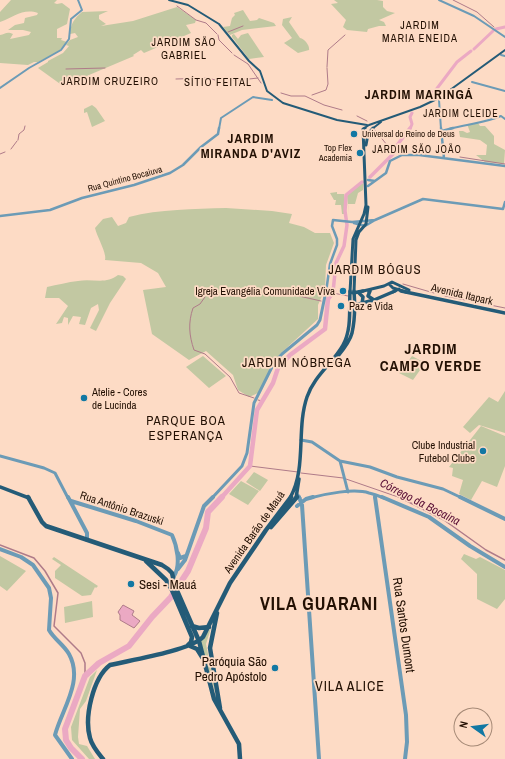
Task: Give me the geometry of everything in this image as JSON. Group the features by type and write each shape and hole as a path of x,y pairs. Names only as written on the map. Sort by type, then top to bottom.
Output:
{"main road":[{"path":"170,0 188,6 219,24 249,61 260,71 267,91 273,99 357,124 369,124 420,107 440,98 504,51"},
{"path":"357,124 363,130 369,132 382,122 439,100 501,55 504,51"},
{"path":"369,124 372,125 373,128"},
{"path":"363,130 369,124"},
{"name":"Avenida Barão de Mauá","path":"220,708 210,648 216,616 227,592 267,533 295,504 298,496 302,440 309,396 318,380 349,340 352,333 355,305 353,239 362,221 366,205 363,130"},
{"name":"Avenida Barão de Mauá","path":"302,440 304,408 309,391 347,338 351,298 354,293 356,240 359,232 365,226 367,220 368,180 365,143 369,132"},
{"name":"Avenida Itapark","path":"370,290 390,283 393,288 399,288 416,293"},
{"path":"351,298 352,303 355,305 361,304 389,294 399,288"},
{"name":"Avenida Itapark","path":"399,288 505,313"},
{"path":"354,293 370,290 368,296 374,300"},
{"path":"389,294 411,292"},
{"path":"354,293 364,297 364,301 361,304"},
{"name":"Avenida Barão de Mauá","path":"240,759 239,744 214,699 199,642 209,627 230,583 266,530 287,504 295,490 299,472"},
{"path":"0,487 28,497 42,522 46,526 169,568 174,576 173,588"},
{"path":"295,490 292,499 295,504"},
{"path":"145,560 173,588 192,637 188,647"},
{"path":"156,570 159,564"},
{"path":"166,580 174,576"},
{"path":"103,759 91,742 88,730 91,701 101,672 110,665 188,647 199,642 177,597"},
{"path":"192,625 199,628 209,627"},
{"path":"188,647 197,649 204,660"}],"street":[{"path":"0,88 29,68 55,54 65,46 69,39 71,19 82,10 78,0"},
{"path":"439,0 456,6 505,37"},
{"path":"501,55 505,56"},
{"path":"472,82 505,91"},
{"name":"Rua Quintino Bocaiuva","path":"0,216 53,209 82,198 170,174 183,165 218,134 221,118 228,115 253,97 273,99"},
{"path":"439,100 444,158"},
{"path":"442,131 466,124 485,122 501,116 505,119"},
{"path":"368,186 386,173 390,161 400,156 419,155 505,166"},
{"path":"368,180 375,181"},
{"path":"174,576 186,556 204,506 242,466 247,453 256,400 278,358 313,328 320,320 330,264 337,245 337,239 332,226 333,220 348,221 365,226 375,220 423,199 503,209 505,202"},
{"path":"352,222 375,220"},
{"path":"302,440 312,442 340,461 370,467 397,477 443,489 505,518"},
{"path":"0,456 56,473 87,533 87,540"},
{"path":"340,461 348,492"},
{"path":"342,466 348,463"},
{"path":"302,515 301,510 295,504 321,495 364,492 406,506 429,517 470,546 505,567"},
{"name":"Rua Santos Dumont","path":"374,495 406,720 407,751 405,759"},
{"path":"298,496 302,502 319,759"},
{"name":"Rua Antônio Brazuski","path":"71,501 136,521 172,535 175,541 178,569"},
{"path":"0,549 18,555 33,565 49,588 51,598 49,630 69,654 75,668 73,688 55,735 72,759"},
{"path":"176,550 179,557 186,556"}],"green space":[{"path":"11,0 57,0 54,3 62,3 70,9 67,24 57,29 57,38 62,38 61,40 67,42 58,52 38,62 28,65 0,63 0,35 11,33 13,34 10,39 29,35 31,32 23,30 8,30 15,25 24,23 25,18 37,15 38,13 23,12 0,22 0,12"},
{"path":"334,0 383,1 383,7 387,11 395,13 379,20 384,22 386,26 368,29 367,32 347,30 343,27 346,20 331,4 338,3"},
{"path":"177,7 196,20 195,23 186,25 191,33 144,53 141,50 133,55 134,56 63,86 38,68 63,53 69,46 66,45 70,40 78,37 75,33 70,34 70,30 73,22 82,12 108,11 99,15 99,19 106,24 101,26 133,21"},
{"path":"243,10 250,21 257,20 259,18 274,23 276,26 242,30 230,35 223,27 230,26 232,18 235,15 234,13"},
{"path":"292,17 289,22 300,38 307,43 309,50 298,53 284,43 292,38 282,25 283,19"},
{"path":"248,33 264,57 249,59 232,37 234,34 238,39 241,35"},
{"path":"92,105 96,108 105,121 92,127 87,112 84,113 84,109"},
{"path":"478,123 480,126 485,126 494,136 494,144 505,150 504,164 485,162 476,155 486,155 487,145 480,140 460,137 459,131 467,133 470,132 467,124"},
{"path":"363,183 363,190 358,193 355,204 348,204 349,216 347,196 353,189"},
{"path":"337,192 337,194 344,194 345,214 342,214 341,205 335,205 336,200 334,200 330,193"},
{"path":"226,208 292,214 289,223 304,227 315,233 330,233 334,243 326,265 325,289 318,305 318,319 280,354 258,393 249,397 238,390 233,375 206,351 189,360 152,334 143,290 166,287 158,273 141,263 105,260 105,253 95,228 103,219 112,217 118,226 126,223 129,217 153,212"},
{"path":"118,275 123,276 126,279 110,303 96,331 90,328 99,310 98,304 91,308 85,325 79,324 81,317 73,316 68,325 68,318 64,317 62,323 56,324 68,306 59,298 45,298 47,287 83,280 104,281"},
{"path":"203,356 226,376 209,388 186,367"},
{"path":"412,356 425,363 413,380 399,373"},
{"path":"505,391 505,433 479,425 470,433 463,427 489,397 498,402"},
{"name":"Clube Industrial Futebol Clube","path":"481,426 505,436 505,466 497,487 482,481 471,500 459,494 463,480 452,476 453,468 449,467"},
{"path":"254,472 268,480 260,491 246,482"},
{"path":"241,481 259,491 248,505 229,494"},
{"path":"464,554 476,559 480,557 505,570 505,599 497,609 477,599 477,574 461,559"},
{"path":"0,556 26,571 7,591 0,586"},
{"path":"54,557 98,586 96,588 95,587 91,595 82,596 55,578 55,571 61,565 52,559"},
{"path":"92,601 93,617 65,623 64,607"},
{"path":"211,628 206,644 216,695 200,642"},
{"path":"97,670 86,701 80,709 79,744 87,746 95,759 89,759 72,740 71,727 90,677"}],"shaded area":[{"path":"123,605 134,611 132,615 140,621 134,628 120,620 120,615 118,612"}],"waterway":[{"path":"453,0 477,12 494,27"},
{"path":"177,6 196,20 206,23 217,34"},
{"path":"228,32 243,26"},
{"path":"496,29 505,27"},
{"path":"474,49 493,31"},
{"path":"218,35 219,40 232,53"},
{"path":"327,67 328,50 345,35"},
{"path":"422,99 435,91 457,62 471,51"},
{"path":"234,55 248,64 258,78"},
{"path":"66,69 105,68"},
{"path":"312,95 326,90 328,84 327,68"},
{"path":"176,79 208,78 222,82 246,79"},
{"path":"249,79 258,78"},
{"path":"258,78 261,83"},
{"path":"281,93 291,96 305,96 324,105 342,110"},
{"path":"410,129 412,124 410,117 412,113"},
{"path":"357,116 367,121"},
{"path":"18,140 19,134 24,130 25,126"},
{"path":"370,177 393,154 395,148 410,128"},
{"path":"375,130 387,145 395,148"},
{"path":"11,149 17,141"},
{"path":"0,154 5,152"},
{"path":"460,157 505,164"},
{"path":"333,292 336,263 344,246 347,225 345,211 346,195 362,182"},
{"path":"403,284 434,293"},
{"path":"221,498 250,466 257,410 273,383 278,368 290,355 325,329 328,299 334,291"},
{"path":"271,292 290,294 321,301"},
{"path":"333,293 348,296"},
{"path":"445,296 465,300"},
{"path":"205,297 200,304 193,308 191,313 190,329 194,350 205,354 230,377 239,393 254,398"},
{"path":"470,301 505,308"},
{"path":"258,400 262,401"},
{"name":"Córrego da Bocaina","path":"250,466 298,472"},
{"name":"Córrego da Bocaina","path":"301,473 343,478"},
{"name":"Córrego da Bocaina","path":"346,479 401,498"},
{"path":"82,759 71,748 66,740 65,729 85,676 99,663 129,646 152,617 171,597 188,571 206,528 208,512 222,497"},
{"name":"Córrego da Bocaina","path":"401,498 444,520 486,550 505,560"},
{"path":"0,545 34,558 45,571 58,593 54,626 81,653 85,663 85,676"}],"place":[{"name":"Universal do Reino de Deus","path":"354,134"},
{"name":"Top Flex Academia","path":"360,153"},
{"name":"Igreja Evangélia Comunidade Viva","path":"343,291"},
{"name":"Paz e Vida","path":"341,306"},
{"name":"Atelie - Cores de Lucinda","path":"84,398"},
{"name":"Clube Industrial Futebol Clube","path":"483,451"},
{"name":"Sesi - Mauá","path":"131,584"},
{"name":"Paróquia São Pedro Apóstolo","path":"275,668"}],"district":[{"name":"JARDIM MARIA ENEIDA","path":"420,31"},
{"name":"JARDIM SÃO GABRIEL","path":"184,48"},
{"name":"JARDIM CRUZEIRO","path":"110,81"},
{"name":"SÍTIO FEITAL","path":"218,82"},
{"name":"JARDIM MARINGÁ","path":"419,94"},
{"name":"JARDIM CLEIDE","path":"461,113"},
{"name":"JARDIM MIRANDA D'AVIZ","path":"251,146"},
{"name":"JARDIM SÃO JOÃO","path":"417,149"},
{"name":"JARDIM BÓGUS","path":"375,269"},
{"name":"JARDIM CAMPO VERDE","path":"431,356"},
{"name":"JARDIM NÓBREGA","path":"297,362"},
{"name":"PARQUE BOA ESPERANÇA","path":"186,428"},
{"name":"VILA GUARANI","path":"319,603"},
{"name":"VILA ALICE","path":"350,686"}]}
